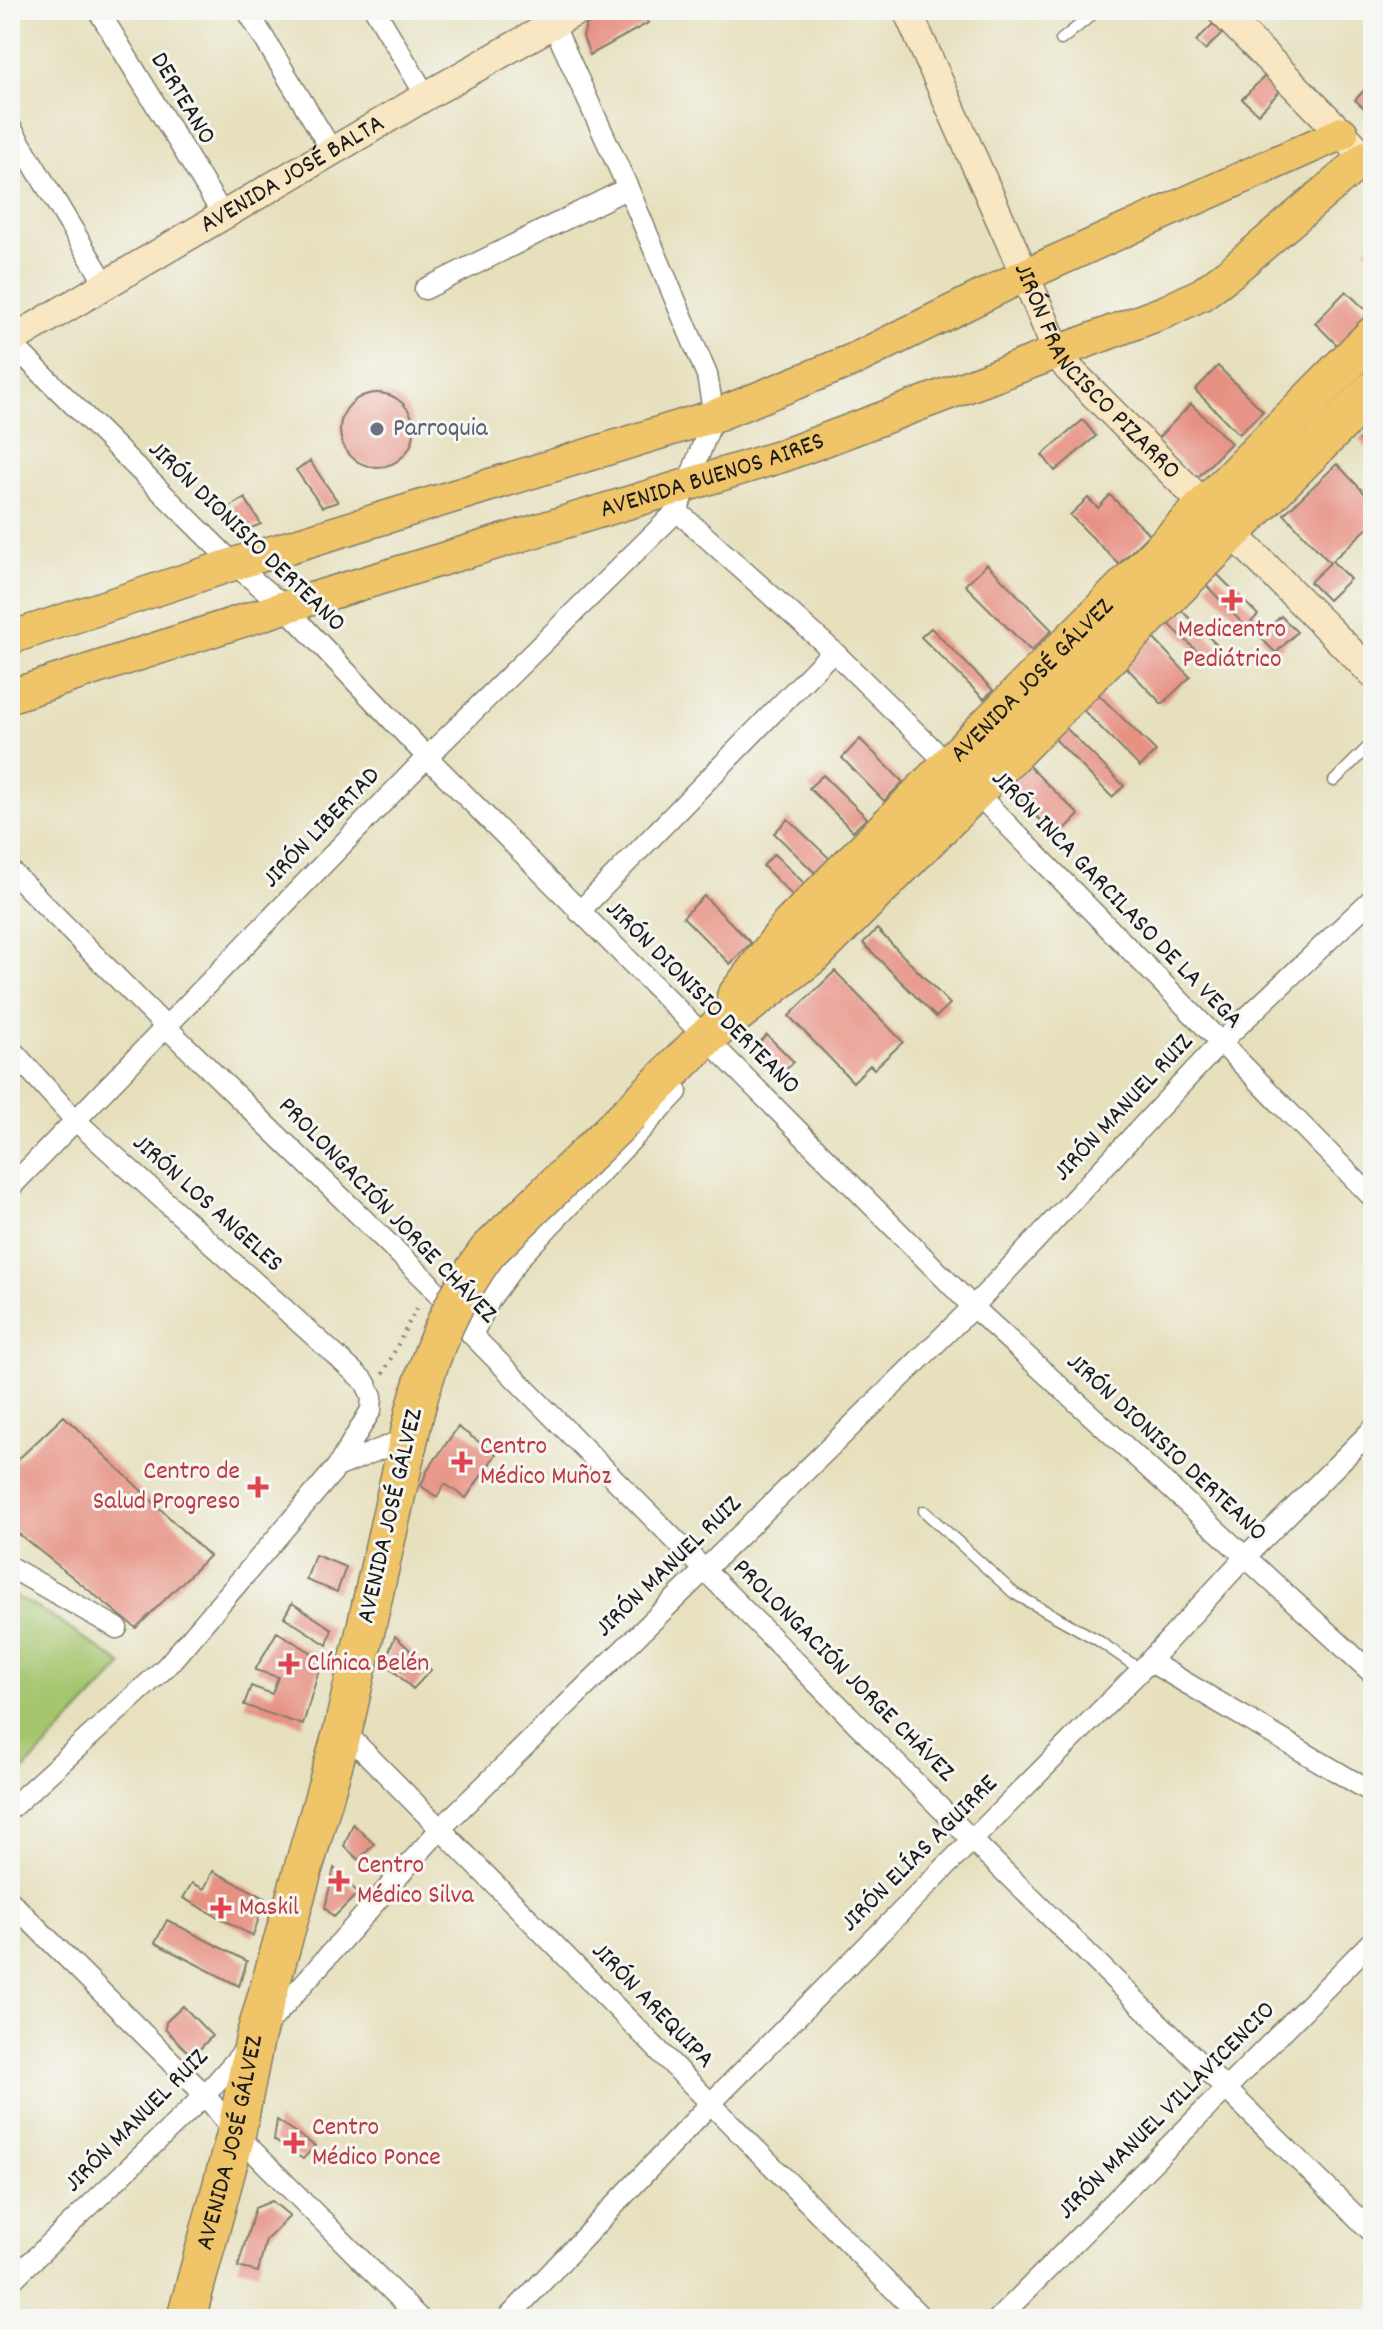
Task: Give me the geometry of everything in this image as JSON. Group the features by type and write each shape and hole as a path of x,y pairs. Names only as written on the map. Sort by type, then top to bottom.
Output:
{"highway":[{"name":"AVENIDA JOSÉ GÁLVEZ","path":"186,2319 236,2134 255,2038 343,1730 411,1424 433,1349 456,1298 488,1251 702,1040 816,952 962,778 1204,507 1373,336"},
{"name":"AVENIDA JOSÉ GÁLVEZ","path":"962,778 1231,533 1373,390"}],"main road":[{"name":"AVENIDA JOSÉ BALTA","path":"10,342 105,283 578,10"},
{"name":"JIRÓN FRANCISCO PIZARRO","path":"907,10 1058,354 1068,368 1204,507 1373,674"},
{"path":"1220,10 1369,161"},
{"path":"10,638 234,564 714,416 855,359 1025,275 1342,133"},
{"name":"AVENIDA BUENOS AIRES","path":"10,696 285,607 683,499 782,456 1058,354 1202,294 1369,161"}],"street":[{"name":"DERTEANO","path":"98,10 223,215"},
{"path":"247,10 332,151"},
{"path":"375,10 426,96"},
{"path":"553,24 628,188 707,375 714,416 683,499"},
{"path":"10,126 105,283"},
{"path":"425,289 628,188"},
{"name":"JIRÓN DIONISIO DERTEANO","path":"10,342 234,564 285,607 702,1040 973,1307 1373,1674"},
{"name":"JIRÓN INCA GARCILASO DE LA VEGA","path":"683,499 962,778 1373,1198"},
{"name":"JIRÓN LIBERTAD","path":"10,1188 427,757 683,499"},
{"path":"579,912 833,651"},
{"name":"PROLONGACIÓN JORGE CHÁVEZ","path":"10,870 429,1283 472,1335 971,1839 1373,2233"},
{"name":"JIRÓN MANUEL RUIZ","path":"10,2282 205,2095 441,1828 973,1307 1219,1044 1373,898"},
{"path":"472,1335 491,1298 522,1255 690,1077 699,1061 702,1040"},
{"name":"JIRÓN LOS ANGELES","path":"10,1048 75,1120 365,1382 372,1396"},
{"path":"10,1809 166,1667 337,1467 371,1410 372,1396"},
{"path":"337,1467 411,1424"},
{"name":"JIRÓN ELÍAS AGUIRRE","path":"507,2319 711,2103 1145,1666 1245,1557 1373,1429"},
{"path":"10,1567 117,1628"},
{"path":"1145,1666 1373,1793"},
{"name":"JIRÓN AREQUIPA","path":"343,1730 923,2319"},
{"path":"10,1901 205,2095 236,2134 420,2319"},
{"name":"JIRÓN MANUEL VILLAVICENCIO","path":"998,2319 1373,1940"}],"lane":[{"path":"1061,40 1098,10"},
{"path":"1334,781 1373,742"},
{"path":"924,1511 1015,1594 1145,1666"}],"path":[{"path":"372,1396 429,1283"}],"green space":[{"path":"10,1593 51,1616 123,1665 10,1785"}],"building":[{"path":"614,10 641,10 648,23 590,55 583,37 586,25"},
{"path":"1213,24 1223,33 1205,50 1196,41"},
{"path":"1267,74 1282,89 1258,114 1242,99"},
{"path":"1373,81 1373,116 1355,100"},
{"path":"1373,241 1373,257 1365,249"},
{"path":"1346,291 1369,313 1338,346 1315,323"},
{"path":"1218,366 1263,411 1239,434 1195,390"},
{"name":"Parroquia","path":"370,393 384,393 398,399 408,409 414,430 408,451 398,461 384,467 370,467 356,461 346,451 340,437 340,423 346,409 356,399"},
{"path":"1191,404 1231,443 1197,478 1157,439"},
{"path":"1083,420 1096,436 1055,471 1042,455"},
{"path":"1370,430 1373,433 1373,455 1359,440"},
{"path":"310,461 338,502 322,507 296,470"},
{"path":"1337,464 1373,502 1373,523 1332,561 1350,579 1328,600 1310,582 1330,563 1284,514"},
{"path":"1110,495 1149,534 1119,564 1070,515 1088,498 1098,508"},
{"path":"245,498 261,524 236,534 220,513"},
{"path":"987,564 1052,630 1031,651 965,585"},
{"name":"Medicentro Pediátrico","path":"1217,574 1258,615 1246,627 1206,585"},
{"path":"1180,609 1221,649 1208,662 1167,622"},
{"path":"1281,616 1297,632 1276,653 1260,637"},
{"path":"931,628 993,690 984,699 921,637"},
{"path":"1153,638 1190,677 1162,704 1125,666"},
{"path":"1097,693 1156,751 1140,767 1082,709"},
{"path":"1064,726 1124,786 1112,797 1053,737"},
{"path":"860,739 903,782 884,801 842,758"},
{"path":"1028,765 1079,815 1057,837 1007,786"},
{"path":"823,775 867,818 853,831 809,788"},
{"path":"788,819 830,859 816,874 774,833"},
{"path":"774,854 806,885 794,897 763,866"},
{"path":"704,896 751,943 730,964 683,917"},
{"path":"877,929 950,1004 936,1017 863,943"},
{"path":"835,971 903,1042 874,1069 870,1065 853,1082 789,1016"},
{"path":"767,1035 794,1062 778,1077 757,1055 758,1044"},
{"path":"64,1416 209,1556 136,1628 10,1527 10,1467"},
{"name":"Centro Médico Muñoz","path":"458,1427 496,1454 466,1498 445,1484 437,1497 421,1486 427,1471"},
{"path":"315,1555 346,1567 337,1592 306,1580"},
{"path":"292,1603 332,1629 327,1645 284,1617"},
{"path":"277,1632 322,1659 303,1725 244,1705 251,1686 272,1694 278,1677 255,1670"},
{"path":"395,1636 431,1670 413,1689 385,1663"},
{"path":"353,1824 374,1844 359,1860 344,1846"},
{"name":"Centro Médico Silva","path":"334,1868 358,1893 334,1917 325,1908"},
{"path":"213,1871 265,1898 253,1936 183,1898 192,1883 204,1889"},
{"path":"167,1920 247,1961 239,1986 155,1943"},
{"path":"183,2006 212,2036 197,2052 189,2053 165,2029 166,2022"},
{"name":"Centro Médico Ponce","path":"277,2120 315,2146 303,2159 274,2140"},
{"path":"272,2201 290,2216 266,2240 258,2272 238,2267 255,2208"}],"place":[{"name":"Parroquia","path":"377,429"},
{"name":"Medicentro Pediátrico","path":"1232,600"},
{"name":"Centro Médico Muñoz","path":"462,1462"},
{"name":"Centro de Salud Progreso","path":"258,1487"},
{"name":"Clínica Belén","path":"289,1664"},
{"name":"Centro Médico Silva","path":"339,1881"},
{"name":"Maskil","path":"221,1908"},
{"name":"Centro Médico Ponce","path":"294,2143"}]}
